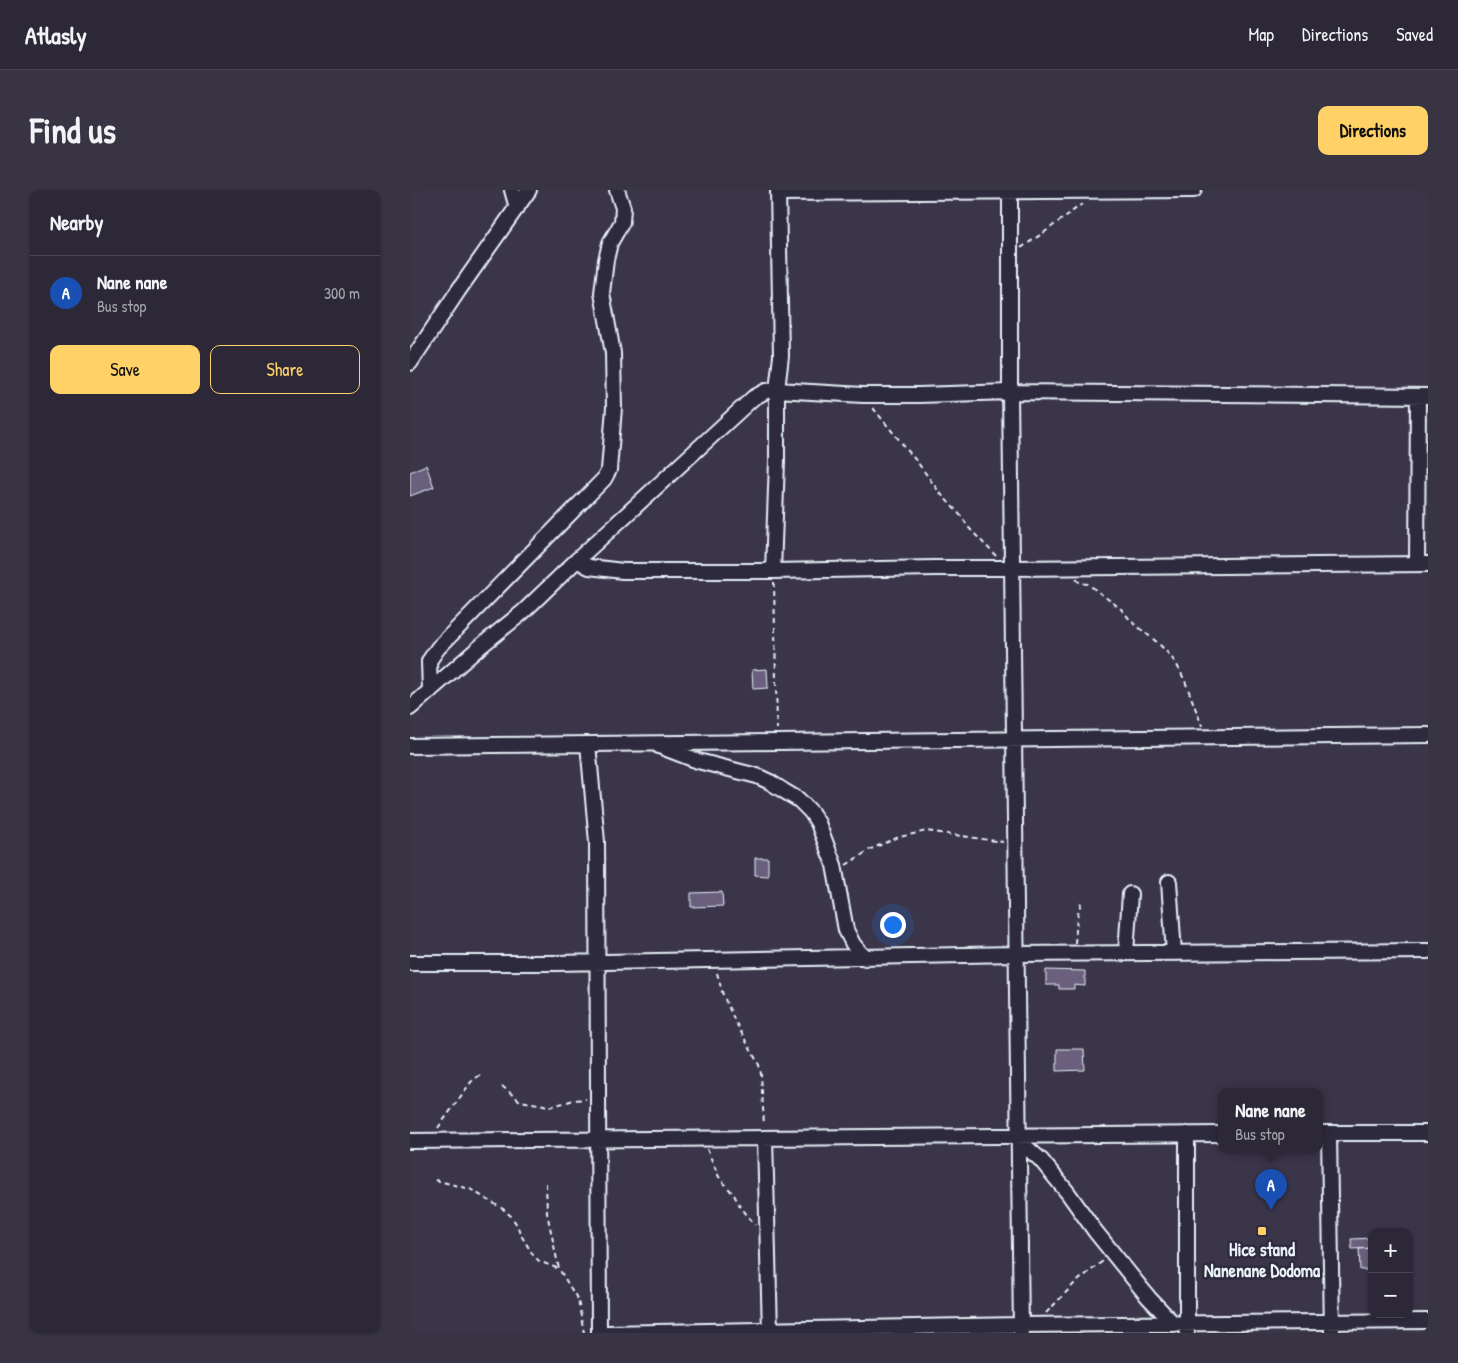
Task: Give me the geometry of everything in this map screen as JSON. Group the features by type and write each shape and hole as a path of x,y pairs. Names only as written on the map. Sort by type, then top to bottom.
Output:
{"street":[{"path":"512,190 518,208"},
{"path":"410,363 530,190"},
{"path":"430,691 429,660 438,648 604,479 608,470 614,408 613,353 602,293 610,243 622,222 623,208 617,190"},
{"path":"773,571 777,461 777,390 781,356 778,192 1194,190"},
{"path":"1010,191 1010,568 1014,740 1018,1136 1025,1328"},
{"path":"410,708 523,612 577,560 753,398 766,391 863,395 1010,392 1423,396 1423,564 623,571 589,567 577,560"},
{"path":"410,746 1428,735"},
{"path":"651,743 698,760 757,776 798,800 812,812 836,872 846,930 853,944 865,958"},
{"path":"588,744 597,842 599,1333"},
{"path":"1169,882 1174,953"},
{"path":"1126,953 1130,894"},
{"path":"410,963 598,963 1016,954 1428,952"},
{"path":"1332,1327 1325,1133 1428,1133"},
{"path":"1182,1327 1187,1134"},
{"path":"410,1141 1218,1134"},
{"path":"1018,1136 1068,1193 1095,1231 1149,1298 1182,1327"},
{"path":"765,1138 770,1332"},
{"path":"608,1333 1025,1328 1332,1327 1428,1321"}],"path":[{"path":"1010,253 1030,243 1087,201"},
{"path":"863,395 969,528 1010,568"},
{"path":"1073,568 1077,581 1088,584 1121,609 1132,622 1158,643 1176,663 1185,681 1206,737"},
{"path":"773,571 778,742"},
{"path":"836,872 871,849 899,837 927,831 976,839 1015,842"},
{"path":"1070,954 1075,944 1077,917 1082,899"},
{"path":"714,961 723,995 760,1069 765,1138"},
{"path":"432,1141 439,1127 471,1082 480,1075"},
{"path":"502,1086 520,1101 549,1107 578,1100 598,1100"},
{"path":"703,1139 718,1177 734,1195 756,1227"},
{"path":"435,1180 470,1189 503,1209 517,1225 532,1255 539,1261 558,1269"},
{"path":"546,1183 547,1213 558,1269 578,1300 584,1333"},
{"path":"1025,1328 1075,1283 1113,1253"}],"building":[{"path":"426,465 434,487 410,496 410,472"},
{"path":"767,669 768,688 753,689 752,670"},
{"path":"755,858 768,858 768,876 755,875"},
{"path":"722,892 723,906 691,907 691,893"},
{"path":"1046,970 1085,971 1085,986 1074,985 1074,989 1059,989 1059,985 1046,985"},
{"path":"1057,1049 1084,1049 1085,1070 1057,1071"},
{"path":"1368,1238 1368,1248 1352,1249 1351,1239"},
{"path":"1368,1248 1368,1270 1360,1270 1359,1249"}],"place":[{"name":"Nane nane","path":"1271,1210"},
{"name":"Hice stand Nanenane Dodoma","path":"1262,1231"}]}
